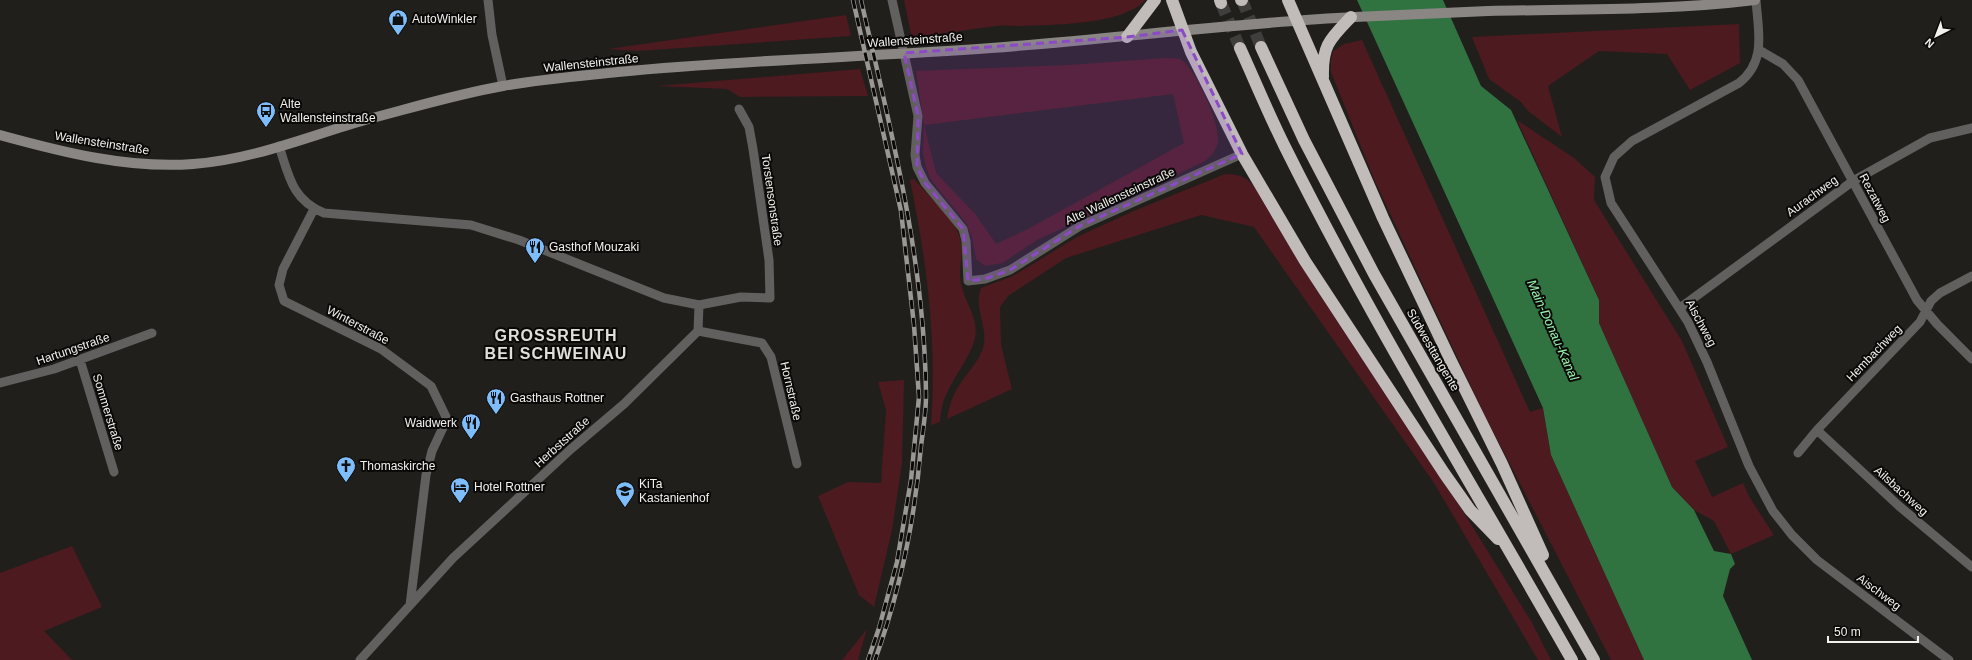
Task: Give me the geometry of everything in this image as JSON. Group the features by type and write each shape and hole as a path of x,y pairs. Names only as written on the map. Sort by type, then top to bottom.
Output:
{"highway":[{"path":"1127,37 1152,7 1155,0"},
{"path":"1172,0 1191,52 1242,154 1305,261 1470,510 1512,555"},
{"path":"1288,0 1313,61 1322,78 1383,218 1502,464 1568,613"},
{"path":"1322,78 1324,50 1351,17"},
{"name":"Südwesttangente","path":"1261,47 1304,140 1370,267 1594,660"},
{"path":"1240,48 1284,146 1386,337 1572,660"}],"street":[{"path":"488,0 492,35 503,86"},
{"name":"Alte Wallensteinstraße","path":"892,0 918,116 915,155 917,167 925,183 963,229 966,241 968,282 985,279 1010,270 1080,226 1242,154"},
{"name":"Wallensteinstraße","path":"0,135 120,162 164,165 212,162 279,146 436,101 503,86 624,72 708,65 937,52 1127,37 1197,28 1296,20 1488,11 1638,9 1756,0"},
{"name":"Aischweg","path":"1756,0 1759,50 1756,63 1749,75 1739,83 1632,141 1614,157 1605,177 1611,203 1680,308 1707,362 1749,466 1773,511 1792,535 1817,560 1949,660"},
{"name":"Rezatweg","path":"1759,50 1783,64 1798,80 1917,300 1926,312 1972,359"},
{"name":"Torstensonstraße","path":"699,305 741,298 770,298 769,260 753,149 749,127 738,109"},
{"name":"Aurachweg","path":"1680,308 1853,181 1930,138 1972,128"},
{"path":"279,146 295,191 314,209 332,214 471,225 519,240 664,298 699,305 698,331"},
{"name":"Winterstraße","path":"314,209 283,269 279,285 284,300 381,348 431,386 447,419 432,451 426,475 410,605"},
{"name":"Hembachweg","path":"1798,453 1920,322 1932,301 1940,293 1972,276"},
{"name":"Herbststraße","path":"360,660 453,558 572,449 624,404 698,331"},
{"name":"Hornstraße","path":"698,331 762,343 771,357 797,464"},
{"name":"Hartungstraße","path":"0,383 17,380 80,360 152,333"},
{"name":"Sommerstraße","path":"80,360 114,472"},
{"name":"Ailsbachweg","path":"1818,430 1893,501 1972,567"}],"highlighted area":[{"path":"1182,30 1242,154 1080,226 1010,270 985,279 968,281 963,229 925,183 917,167 918,116 904,53 1127,37"}],"shaded area":[{"path":"904,0 1145,0 1135,8 1121,14 1086,22 1049,25 1000,26 915,37 911,34"},
{"path":"846,15 851,36 638,51 608,49"},
{"path":"1739,24 1740,63 1690,90 1667,54 1599,51 1548,86 1562,137 1528,111 1521,102 1489,79 1472,37"},
{"path":"1362,40 1530,412 1543,408 1551,455 1644,660 1611,660 1483,412 1374,179 1331,72 1333,51 1344,44"},
{"path":"1165,58 1180,59 1193,73 1211,110 1218,133 1216,148 1212,155 1205,161 1037,240 1002,263 985,266 976,259 972,237 967,224 930,178 926,167 923,153 924,125 916,71 1070,65","holes":["1173,94 1184,143 1030,228 996,244 976,215 936,173 924,125"]},
{"path":"860,69 868,96 740,97 727,89 657,86"},
{"path":"1517,120 1574,158 1595,177 1594,200 1682,341 1728,447 1695,461 1712,497 1743,483 1750,498 1774,535 1731,554 1714,521 1694,510 1672,487 1599,323 1599,300"},
{"path":"1225,174 1242,177 1256,188 1451,492 1531,621 1551,660 1538,660 1434,483 1254,227 1201,215 1066,258 1008,296 1000,307 1001,345 1012,389 947,419 951,402 956,391 975,364 983,348 984,333 979,303 981,288 1013,276 1077,237 1136,210"},
{"path":"914,179 954,224 957,230 962,251 960,270 961,284 972,312 976,334 968,355 945,396 940,422 931,425 933,363 929,302 926,272 910,180"},
{"path":"904,380 902,463 892,530 874,607 859,595 818,496 848,482 881,483 886,410 878,382"},
{"path":"72,546 102,607 44,631 72,660 0,660 0,573"},
{"path":"867,629 858,660 842,660"}],"water":[{"name":"Main-Donau-Kanal","path":"1357,0 1443,0 1481,86 1511,110 1599,300 1599,323 1672,487 1694,510 1714,551 1731,554 1735,564 1730,569 1723,596 1752,660 1644,660 1551,455 1543,408"}],"tunnel":[{"path":"1242,0 1261,47"},
{"path":"1221,3 1240,48"}],"railway":[{"path":"853,0 901,211 914,325 919,397 911,480 897,562 879,628 868,660"},
{"path":"861,0 884,98 913,246 920,296 926,396 915,501 905,554 892,608 875,660"}],"place":[{"name":"AutoWinkler","path":"398,36"},
{"name":"Alte Wallensteinstraße","path":"266,128"},
{"name":"Gasthof Mouzaki","path":"535,264"},
{"name":"Gasthaus Rottner","path":"496,415"},
{"name":"Waidwerk","path":"471,440"},
{"name":"Thomaskirche","path":"346,483"},
{"name":"Hotel Rottner","path":"460,504"},
{"name":"KiTa Kastanienhof","path":"625,508"}],"district":[{"name":"GROSSREUTH BEI SCHWEINAU","path":"556,344"}]}
